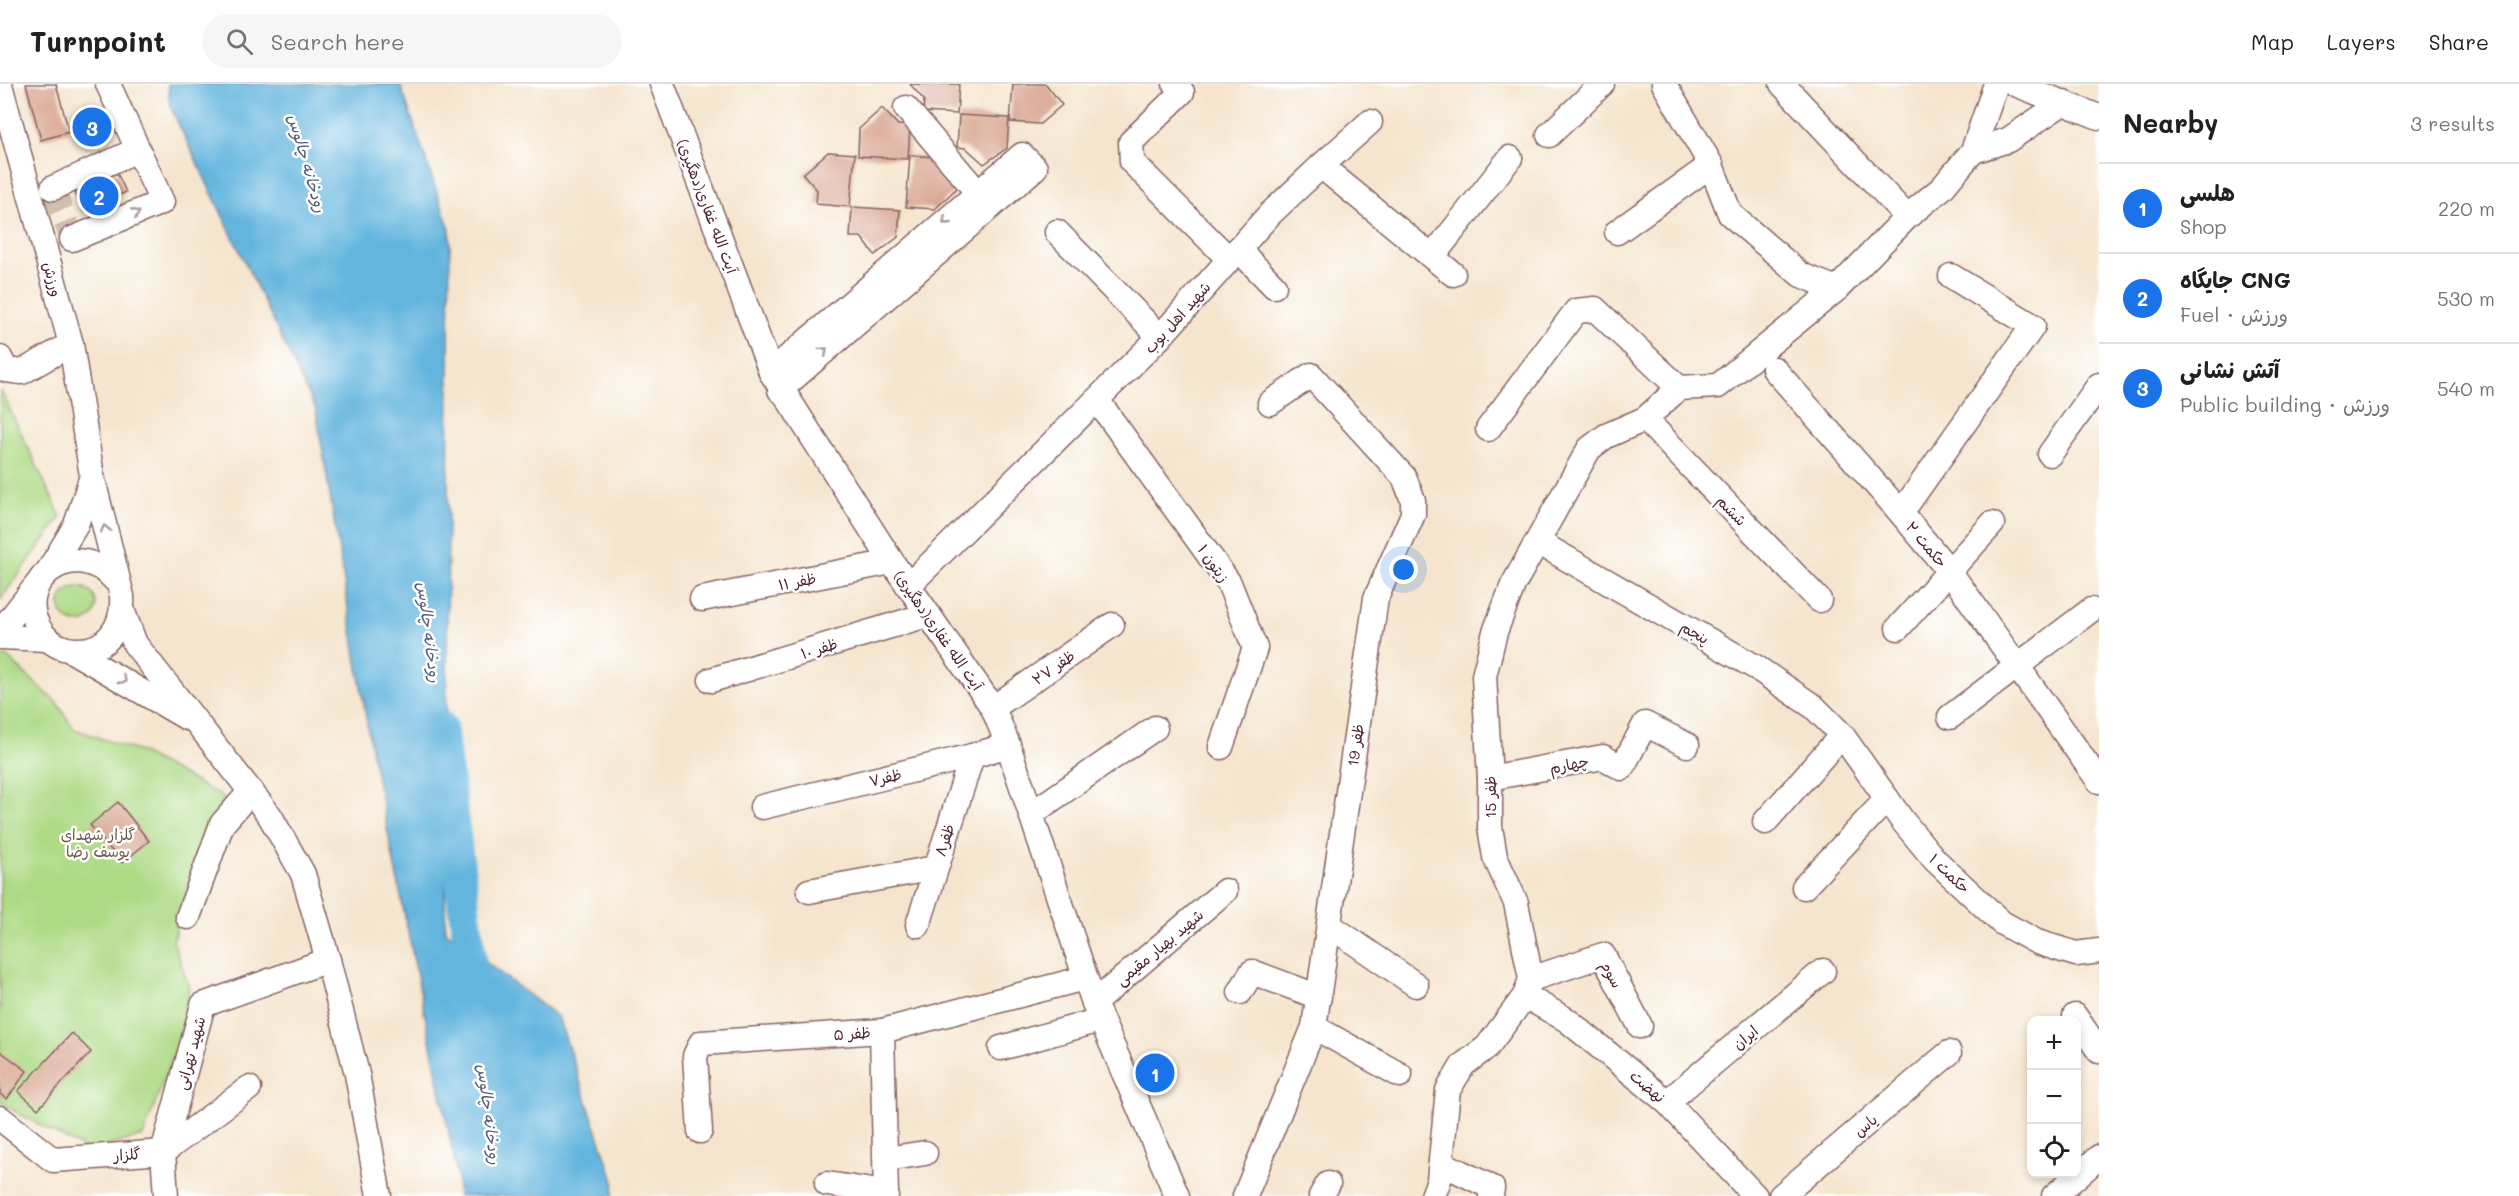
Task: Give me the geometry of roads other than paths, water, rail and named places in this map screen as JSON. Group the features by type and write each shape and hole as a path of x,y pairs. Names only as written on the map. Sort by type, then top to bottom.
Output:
{"street":[{"path":"72,239 162,202 136,150 108,84"},
{"name":"آیت الله غفاری(دهگیری)","path":"662,84 775,381 927,615 993,708 1008,745 1097,1011 1176,1196"},
{"path":"1175,84 1182,92 1131,142 1132,162 1234,254 1274,286"},
{"path":"1549,135 1602,84"},
{"path":"1664,84 1711,165 1730,214 1801,275 1837,289"},
{"path":"1782,84 1907,217"},
{"path":"1488,429 1576,311 1595,309 1679,388 1718,386 1837,289 1907,217 1942,188 1973,151 1996,84"},
{"path":"2015,84 2099,117"},
{"name":"ورزش","path":"0,85 71,344 92,476 117,582"},
{"path":"1973,151 2008,140 2064,102"},
{"path":"775,381 984,200 906,108"},
{"name":"شهید اهل بوب","path":"909,586 1160,337 1269,215 1371,122"},
{"path":"53,188 136,150"},
{"path":"1432,257 1510,158"},
{"path":"1617,232 1711,165"},
{"path":"1321,166 1453,274"},
{"path":"1057,232 1160,337"},
{"name":"حکمت ۲","path":"1951,276 2033,326 1901,513 1950,572 2099,781"},
{"path":"0,358 6,370 22,372 71,344"},
{"path":"1774,369 1901,513"},
{"name":"ظفر 19","path":"1245,1196 1314,1027 1376,598 1413,514 1413,500 1404,477 1311,375 1270,403"},
{"path":"2050,454 2099,385"},
{"name":"ظفر 15","path":"1528,987 1516,903 1496,857 1490,827 1490,778 1484,676 1495,632 1514,585 1588,448 1606,436 1645,419 1679,388"},
{"name":"زیتون ۱","path":"1097,400 1229,583 1255,648 1221,747"},
{"name":"ششم","path":"1645,419 1819,600"},
{"path":"92,476 76,525 34,596 33,612 38,627 47,639 59,647 72,651 196,724"},
{"path":"1898,628 1992,524"},
{"name":"پنجم","path":"1538,542 1757,668 1814,707 1842,735"},
{"path":"0,632 44,576 63,562 78,560 93,562 107,570 117,582 122,596 123,612 135,644 270,816 303,874 357,1074 379,1196"},
{"name":"ظفر ۱۱","path":"702,599 892,562"},
{"path":"1950,717 2091,610"},
{"path":"72,651 86,650 100,645 115,631 123,612"},
{"name":"ظفر ۱۰","path":"711,680 927,615"},
{"name":"ظفر ۲۷","path":"993,708 1112,625"},
{"path":"0,637 47,639"},
{"name":"چهارم","path":"1490,778 1603,757 1622,768 1645,724 1687,745"},
{"path":"1031,814 1155,728"},
{"path":"1765,822 1842,735"},
{"name":"حکمت ۱","path":"1842,735 1887,799 1935,860 2002,923 2037,942 2076,954 2099,951"},
{"name":"ظفر۷","path":"762,807 972,756 1008,745"},
{"name":"ظفر۸","path":"918,925 972,756"},
{"path":"188,917 222,824 250,792"},
{"path":"1804,887 1887,799"},
{"path":"809,891 935,868"},
{"name":"شهید بهیار مقیمی","path":"1097,1011 1224,891"},
{"path":"1329,925 1416,985"},
{"name":"سوم","path":"1528,987 1603,955 1640,1026"},
{"name":"شهید تهرانی","path":"166,1196 164,1152 203,1005 328,960"},
{"name":"ایران","path":"1667,1102 1823,971"},
{"path":"1240,992 1252,972 1319,997"},
{"name":"ظفر ۵","path":"699,1131 695,1056 702,1043 882,1031 1085,978"},
{"path":"1433,1196 1440,1180 1448,1090 1463,1065 1487,1047 1528,987"},
{"name":"نهضت","path":"1528,987 1667,1102 1755,1196"},
{"path":"1001,1048 1097,1011"},
{"path":"2081,1025 2099,1051"},
{"path":"1314,1027 1400,1075"},
{"path":"827,1184 886,1195 882,1031"},
{"name":"یاس","path":"1781,1196 1948,1053"},
{"path":"164,1152 249,1088"},
{"name":"گلزار","path":"0,1118 53,1160 164,1152"},
{"path":"886,1159 925,1154"},
{"path":"2054,1196 2099,1157"},
{"path":"1441,1163 1487,1185 1491,1188 1491,1196"}],"water":[{"path":"168,84 400,84 450,230 445,931 558,1017 614,1181 613,1196 458,1196 458,1178 372,754 316,410 170,106"}],"waterway":[{"name":"رودخانه چالوس","path":"441,727 475,993"}],"tunnel":[{"path":"53,188 72,239"}],"place":[{"name":"آتش نشانی","path":"92,127"},
{"name":"جایگاه CNG","path":"99,196"},
{"name":"هلسی","path":"1155,1073"}],"park label":[{"name":"گلزار شهدای یوسف رضا","path":"98,842"}]}
